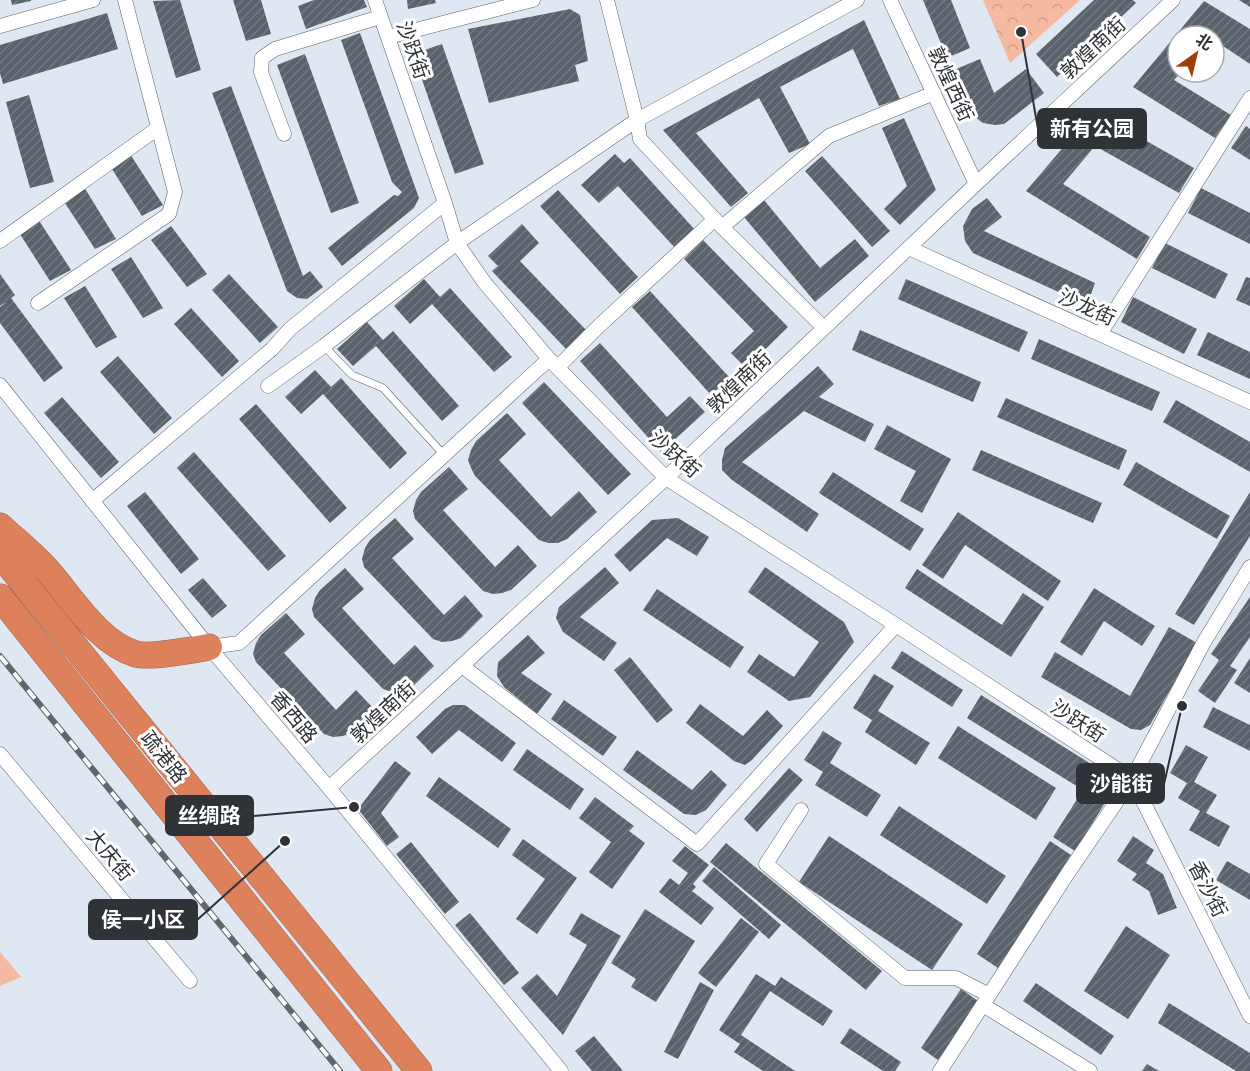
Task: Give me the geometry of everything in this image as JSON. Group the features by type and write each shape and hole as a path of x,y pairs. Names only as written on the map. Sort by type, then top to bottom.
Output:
{"highway":[{"path":"0,526 45,568 85,616 113,643 137,654 163,654 209,647"},
{"name":"疏港路","path":"0,554 419,1071"},
{"path":"0,597 379,1071"}],"street":[{"path":"0,26 93,0"},
{"path":"39,303 169,214 175,192 125,0"},
{"name":"沙跃街","path":"375,0 446,203 457,243 484,282 554,363 666,478 1132,779"},
{"path":"388,38 533,0"},
{"path":"607,0 640,139 718,223 824,328"},
{"path":"268,386 324,346 457,243 637,120 857,0"},
{"name":"敦煌西街","path":"890,0 976,184"},
{"name":"敦煌南街","path":"329,788 666,478 1173,0"},
{"path":"284,134 261,72 262,58 275,49 380,17"},
{"path":"209,647 239,643 444,455 718,223 829,136 934,93"},
{"path":"1100,334 1250,98"},
{"path":"0,241 158,128"},
{"path":"92,501 272,350 290,329 446,203"},
{"name":"沙龙街","path":"909,248 1250,402"},
{"name":"香西路","path":"0,385 209,647 329,788 561,1071"},
{"path":"940,1071 1068,873 1132,779 1204,642 1250,567"},
{"path":"462,666 697,844 896,625"},
{"name":"大庆街","path":"0,754 189,981"},
{"name":"香沙街","path":"1132,779 1250,1016"},
{"path":"801,810 766,864 905,978 956,978 1090,1071"}],"lane":[{"path":"324,346 352,375 383,387 444,455"}],"green space":[{"path":"983,0 1080,0 1010,63"},
{"path":"0,952 21,977 0,986"}],"building":[{"path":"11,0 31,0 31,1 12,5"},
{"path":"180,0 201,70 176,78 153,1"},
{"path":"233,0 261,0 271,34 246,41"},
{"path":"314,0 364,0 367,7 306,29 298,6"},
{"path":"407,0 435,0 436,3 408,9"},
{"path":"923,0 951,0 970,48 947,58"},
{"path":"1094,0 1133,0 1136,3 1057,77 1036,54"},
{"path":"1239,0 1250,0 1250,7"},
{"path":"1204,1 1250,29 1250,64 1226,48 1226,24 1185,24"},
{"path":"570,9 580,15 588,61 575,65 579,81 489,103 468,29"},
{"path":"107,13 118,49 3,84 0,73 0,45"},
{"path":"864,20 900,99 879,106 853,49 780,87 810,144 789,153 759,98 696,133 748,193 731,207 663,130"},
{"path":"360,33 419,198 414,208 342,266 328,248 394,195 398,196 402,192 392,182 341,40"},
{"path":"442,44 484,164 455,174 413,54"},
{"path":"1166,47 1166,84 1181,84 1231,115 1215,138 1133,87"},
{"path":"305,54 359,203 331,213 277,65"},
{"path":"980,59 994,93 1026,69 1044,93 1004,124 983,123 975,117 954,70"},
{"path":"231,86 303,276 310,271 323,287 307,299 297,298 287,291 212,93"},
{"path":"29,95 54,182 30,188 6,102"},
{"path":"1094,111 1194,168 1179,193 1095,146 1063,184 1150,237 1137,259 1026,191"},
{"path":"904,118 936,190 900,225 884,209 907,186 882,128"},
{"path":"1246,126 1250,129 1250,160 1231,148"},
{"path":"130,154 163,205 142,216 110,166"},
{"path":"615,154 624,163 630,158 696,231 676,249 618,186 599,203 581,185"},
{"path":"822,156 890,231 872,247 805,171"},
{"path":"84,187 116,239 95,249 63,200"},
{"path":"1201,188 1250,213 1250,244 1188,213"},
{"path":"558,190 638,277 620,294 540,206"},
{"path":"987,198 1002,217 984,231 1095,283 1087,305 973,253 965,241 963,226 972,209"},
{"path":"764,200 820,268 855,239 869,256 815,302 744,217"},
{"path":"38,219 71,270 50,281 18,231"},
{"path":"522,224 539,243 520,261 586,330 566,349 492,271 498,266 488,256"},
{"path":"171,226 207,274 187,287 151,240"},
{"path":"703,240 788,327 746,368 731,353 754,331 684,259"},
{"path":"1165,243 1228,274 1215,299 1152,268"},
{"path":"131,257 163,308 143,318 111,269"},
{"path":"0,274 15,295 11,298 63,368 44,382 0,323 0,307 7,302 0,306"},
{"path":"229,274 278,327 260,343 212,290"},
{"path":"1246,277 1250,278 1250,306 1236,300"},
{"path":"424,279 440,297 450,288 512,357 494,372 432,304 410,324 394,306"},
{"path":"906,279 1028,332 1019,352 898,299"},
{"path":"85,286 117,337 96,348 64,298"},
{"path":"650,291 730,378 711,395 632,307"},
{"path":"1133,297 1197,329 1184,354 1121,322"},
{"path":"191,308 239,361 222,377 174,324"},
{"path":"367,322 383,340 393,331 459,406 442,421 376,346 353,366 337,349"},
{"path":"860,330 981,382 973,402 852,350"},
{"path":"1208,332 1250,352 1250,379 1197,355"},
{"path":"1039,339 1160,392 1152,411 1031,359"},
{"path":"600,343 667,417 690,396 705,412 661,452 580,361"},
{"path":"118,356 172,418 154,434 100,372"},
{"path":"818,366 834,384 819,397 874,424 865,442 804,411 742,462 819,514 807,532 732,480 722,470 722,460 725,448"},
{"path":"315,370 331,387 341,378 407,453 390,469 323,394 301,414 285,397"},
{"path":"544,382 631,474 608,495 522,403"},
{"path":"62,397 119,462 101,478 44,413"},
{"path":"1006,398 1127,450 1119,470 997,417"},
{"path":"1176,400 1250,442 1250,472 1163,422"},
{"path":"256,404 347,508 330,523 239,419"},
{"path":"507,413 526,434 499,460 551,517 579,491 597,512 567,539 558,543 539,540 475,476 471,468 468,460 476,441"},
{"path":"887,425 951,459 922,513 900,501 916,471 874,449"},
{"path":"981,450 1102,503 1093,523 972,470"},
{"path":"194,452 286,556 268,571 177,468"},
{"path":"1136,462 1230,516 1217,539 1123,485"},
{"path":"449,467 468,489 443,510 495,567 518,545 537,566 511,590 493,594 483,591 415,519 413,511 421,492"},
{"path":"833,472 924,529 910,551 819,493"},
{"path":"145,492 199,559 181,574 127,506"},
{"path":"1250,492 1250,536 1194,625 1175,614"},
{"path":"958,512 1061,581 1048,601 965,545 943,579 922,565"},
{"path":"395,518 414,539 392,558 444,615 465,595 483,616 461,638 442,642 433,639 364,567 362,559 370,540"},
{"path":"678,518 709,537 697,556 667,538 630,572 614,555 652,520"},
{"path":"605,567 619,583 580,617 617,643 604,661 563,632 556,618 559,607"},
{"path":"765,567 844,622 854,642 810,697 789,701 747,672 759,654 794,677 819,642 748,592"},
{"path":"345,568 364,589 342,608 394,665 415,645 434,666 411,688 392,692 383,689 314,617 312,609 320,590"},
{"path":"917,569 1002,625 1023,593 1044,607 1011,657 905,588"},
{"path":"203,578 227,606 212,618 188,590"},
{"path":"1094,588 1155,626 1142,646 1104,621 1082,656 1060,642"},
{"path":"657,589 744,647 730,668 643,610"},
{"path":"1250,597 1250,637 1230,666 1237,670 1215,703 1198,691 1219,660 1211,654"},
{"path":"286,613 305,634 284,653 336,710 356,690 375,710 352,733 333,737 324,734 256,662 253,654 256,643 261,635"},
{"path":"1169,627 1197,643 1150,725 1141,730 1131,729 1041,677 1055,652 1130,696"},
{"path":"528,635 545,653 521,673 552,694 537,714 504,687 497,676 498,662"},
{"path":"902,651 963,690 952,707 891,668"},
{"path":"630,657 673,710 657,723 614,670"},
{"path":"1250,658 1250,693 1234,683"},
{"path":"874,674 894,686 878,711 930,743 916,765 865,732 872,720 853,708"},
{"path":"981,695 1099,769 1094,777 1113,790 1075,851 1053,837 1083,790 967,718"},
{"path":"564,700 617,737 603,756 551,719"},
{"path":"700,704 743,736 767,710 783,726 745,765 734,761 686,723"},
{"path":"453,705 465,705 516,743 502,762 459,730 432,754 416,737 445,709"},
{"path":"1213,707 1250,725 1250,751 1203,727"},
{"path":"958,726 1056,788 1036,820 938,758"},
{"path":"823,731 842,743 830,763 881,795 867,817 815,785 823,772 804,760"},
{"path":"1186,745 1208,757 1194,782 1217,795 1206,813 1230,826 1219,847 1189,830 1200,811 1178,798 1187,783 1170,773"},
{"path":"527,749 584,789 570,810 513,770"},
{"path":"637,750 692,790 711,770 727,785 706,810 696,815 684,814 623,770"},
{"path":"395,761 411,773 381,813 399,837 387,846 358,809"},
{"path":"789,768 803,780 757,832 744,819"},
{"path":"439,777 511,829 498,848 426,796"},
{"path":"595,797 634,826 629,831 645,843 612,889 589,872 611,842 579,818"},
{"path":"899,806 1006,876 987,904 880,835"},
{"path":"829,836 963,924 932,970 799,882"},
{"path":"1133,836 1154,850 1146,863 1163,874 1177,908 1158,915 1149,891 1132,880 1137,874 1117,861"},
{"path":"523,839 577,878 537,934 516,919 545,879 512,855"},
{"path":"1050,841 1071,855 998,968 977,954"},
{"path":"411,842 459,902 445,914 396,854"},
{"path":"726,843 882,971 866,990 710,862"},
{"path":"685,846 709,865 693,884 696,887 692,891 714,908 701,925 659,892 670,878 679,885 688,873 672,861"},
{"path":"1227,861 1250,874 1250,900 1216,880"},
{"path":"714,867 781,925 769,939 702,881"},
{"path":"645,909 695,941 656,1002 631,987 636,979 611,963"},
{"path":"470,913 519,973 504,985 455,925"},
{"path":"581,913 621,936 563,1035 521,988 537,974 557,996 587,945 569,934"},
{"path":"741,918 759,932 716,987 698,973"},
{"path":"1126,926 1170,955 1128,1019 1084,991"},
{"path":"756,974 775,986 781,977 833,1011 823,1026 770,991 741,1035 795,1071 763,1071 734,1052 740,1044 719,1030"},
{"path":"700,982 714,990 678,1059 664,1052"},
{"path":"1036,983 1114,1036 1101,1055 1023,1001"},
{"path":"961,989 978,1001 938,1060 921,1048"},
{"path":"1169,1003 1250,1053 1250,1071 1236,1071 1158,1023"},
{"path":"850,1028 901,1062 895,1071 883,1071 840,1043"},
{"path":"594,1036 623,1071 592,1071 575,1051"},
{"path":"1147,1064 1159,1071 1142,1071"}],"railway":[{"path":"0,656 340,1071"}],"place":[{"name":"新有公园","path":"1021,32"},
{"name":"沙能街","path":"1182,706"},
{"name":"丝绸路","path":"354,807"},
{"name":"侯一小区","path":"285,841"}]}
